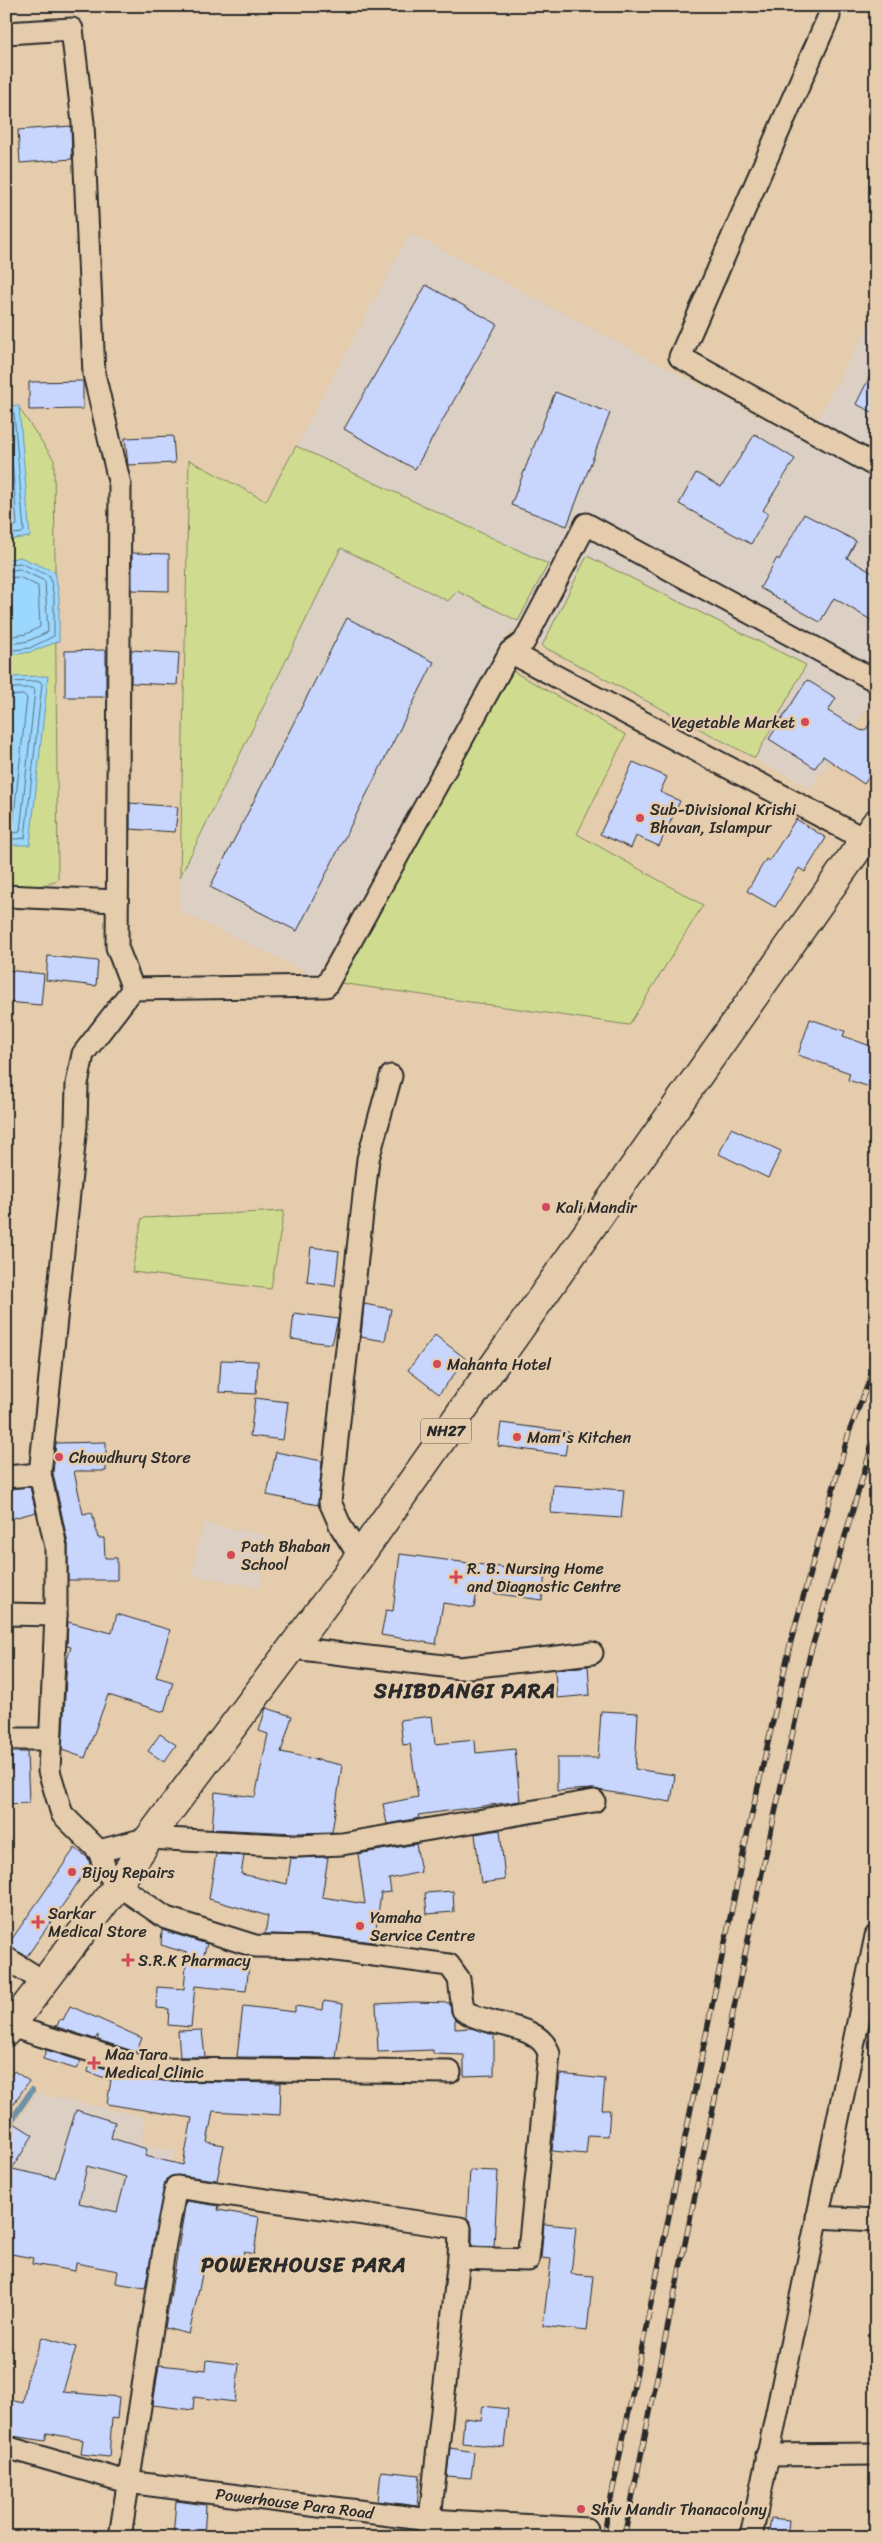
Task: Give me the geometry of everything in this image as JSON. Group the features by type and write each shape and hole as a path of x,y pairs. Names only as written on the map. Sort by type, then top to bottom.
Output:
{"main road":[{"name":"NH27","path":"8,2029 118,1885 149,1838 293,1648 870,831"}],"street":[{"path":"829,6 829,16 680,358 876,466"},
{"path":"6,32 72,29 83,123 94,374 120,485 117,947 133,989"},
{"path":"133,989 326,986 510,652 524,642 586,524 876,681"},
{"path":"510,652 870,831"},
{"path":"6,896 117,901"},
{"path":"133,989 84,1054 77,1084 75,1135 40,1474 56,1546 56,1615 49,1771 62,1814 99,1851 106,1871 118,1885 166,1918 255,1946 314,1946 449,1965 460,1979 463,2010 472,2017 523,2030 540,2038 547,2044 549,2054 528,2260 458,2258"},
{"path":"358,1554 341,1527 330,1502 368,1159 391,1076"},
{"path":"6,1477 40,1474"},
{"path":"6,1614 56,1615"},
{"path":"293,1648 460,1668 592,1653"},
{"path":"6,1739 49,1738"},
{"path":"99,1851 149,1838 296,1846 342,1844 594,1801"},
{"path":"751,2537 876,1936"},
{"path":"6,1958 44,1982"},
{"path":"8,2029 140,2066 166,2069 450,2072"},
{"path":"120,2537 164,2243 176,2188 460,2228 429,2528"},
{"path":"817,2217 876,2220"},
{"name":"Powerhouse Para Road","path":"6,2447 127,2482 429,2528 587,2529"},
{"path":"767,2455 876,2454"}],"shaded area":[{"path":"410,233 876,478 876,696 810,788 510,630 316,976 180,911 189,460 267,501"},
{"path":"876,311 876,457 815,423"},
{"name":"Path Bhaban School","path":"203,1523 270,1536 260,1588 192,1575"},
{"path":"36,2093 144,2117 141,2145 175,2151 154,2238 6,2210 6,2140"}],"green space":[{"path":"6,406 19,408 54,460 58,880 6,896"},
{"path":"296,446 548,564 518,621 457,591 448,601 341,548 180,877 189,460 266,501"},
{"path":"587,556 806,665 755,758 542,646"},
{"path":"509,669 626,735 577,834 703,905 629,1025 340,983"},
{"path":"284,1211 271,1289 132,1272 142,1218"}],"water":[{"path":"6,405 19,406 30,537 6,540"},
{"path":"20,557 55,572 59,597 59,641 31,652 6,656 6,560"},
{"path":"48,676 30,845 6,845 6,677"}],"building":[{"path":"71,126 72,159 20,163 18,130"},
{"path":"426,285 497,324 415,469 344,429"},
{"path":"876,364 876,414 856,404"},
{"path":"83,381 83,409 29,410 29,382"},
{"path":"555,392 610,413 567,526 511,505"},
{"path":"755,434 795,459 763,510 768,514 751,544 679,504 696,473 721,487"},
{"path":"173,436 175,463 128,465 125,438"},
{"path":"804,514 856,541 847,558 876,575 876,623 834,598 820,622 760,588 777,558 779,560"},
{"path":"132,553 169,554 169,591 132,590"},
{"path":"347,618 434,662 297,931 210,887"},
{"path":"106,650 106,697 65,697 65,651"},
{"path":"131,650 179,653 177,685 131,683"},
{"path":"807,680 836,698 828,711 860,730 865,731 876,714 876,766 864,784 823,756 815,768 769,739"},
{"name":"Sub-Divisional Krishi Bhavan, Islampur","path":"633,762 667,777 660,792 680,801 659,846 636,836 631,848 600,834"},
{"path":"130,803 178,807 175,832 130,829"},
{"path":"796,819 826,838 805,872 799,868 775,907 747,891 766,859 769,861"},
{"path":"48,956 98,961 96,986 46,980"},
{"path":"6,970 44,974 41,1005 6,1002"},
{"path":"810,1019 845,1031 843,1036 876,1048 876,1089 848,1080 850,1073 798,1055"},
{"path":"731,1128 781,1151 768,1178 719,1154"},
{"path":"311,1247 339,1251 335,1286 307,1282"},
{"path":"364,1304 391,1309 385,1341 361,1337"},
{"path":"294,1313 338,1319 332,1344 291,1339"},
{"name":"Mahanta Hotel","path":"435,1335 466,1359 439,1394 408,1370"},
{"path":"221,1360 258,1361 256,1394 219,1392"},
{"path":"255,1398 288,1402 283,1440 250,1436"},
{"path":"501,1423 569,1432 565,1455 498,1446"},
{"path":"106,1442 106,1471 74,1471 83,1514 92,1512 98,1538 104,1538 105,1558 117,1558 117,1580 68,1580 68,1544 53,1473 56,1443"},
{"path":"276,1452 322,1461 318,1505 267,1495"},
{"path":"553,1485 624,1490 621,1518 551,1513"},
{"path":"30,1487 36,1512 6,1520 6,1489"},
{"path":"400,1554 545,1573 542,1600 477,1591 474,1608 443,1603 436,1644 381,1635 386,1610 393,1611"},
{"path":"117,1614 170,1630 156,1677 173,1682 164,1712 108,1695 85,1758 62,1750 67,1660 71,1647 67,1646 68,1622 112,1633"},
{"path":"588,1666 590,1695 557,1698 555,1670"},
{"path":"266,1708 292,1716 281,1752 342,1765 332,1832 296,1833 212,1829 215,1792 255,1797 268,1734 259,1731"},
{"path":"601,1711 638,1713 635,1769 675,1775 671,1802 592,1789 557,1791 557,1758 598,1758"},
{"path":"432,1716 435,1744 475,1740 476,1753 515,1749 520,1801 418,1815 419,1818 387,1824 383,1804 418,1797 410,1744 403,1745 400,1720"},
{"path":"160,1734 176,1745 164,1762 148,1751"},
{"path":"6,1752 27,1752 29,1803 6,1804"},
{"path":"500,1830 505,1880 481,1883 475,1834"},
{"path":"416,1844 421,1872 389,1879 391,1892 381,1893 374,1942 316,1935 265,1934 268,1916 209,1899 216,1854 244,1856 241,1874 287,1884 291,1858 328,1857 322,1897 365,1904 358,1854"},
{"path":"75,1848 88,1858 90,1864 69,1896 27,1956 7,1946"},
{"path":"453,1891 454,1912 427,1914 425,1893"},
{"path":"162,1930 207,1944 202,1960 249,1965 246,1991 195,1986 191,2027 168,2025 169,2009 156,2008 157,1987 184,1989 187,1953 161,1945"},
{"path":"324,2001 343,2004 336,2058 237,2057 243,2006 295,2012 295,2006 323,2010"},
{"path":"450,2003 451,2012 455,2020 455,2029 471,2028 494,2035 494,2075 464,2076 464,2055 433,2054 433,2050 378,2052 376,2004"},
{"path":"70,2006 142,2038 136,2052 98,2040 98,2035 95,2039 54,2026 57,2026 60,2019 63,2020"},
{"path":"202,2030 205,2057 180,2057 178,2031"},
{"path":"46,2050 81,2061 76,2069 43,2059"},
{"path":"90,2064 136,2078 165,2081 281,2083 280,2115 213,2111 207,2142 224,2145 217,2180 178,2175 166,2179 145,2288 116,2283 118,2271 76,2263 75,2271 32,2264 33,2258 6,2253 6,2118 33,2135 12,2169 55,2178 76,2110 115,2122 111,2138 147,2149 145,2156 183,2165 192,2118 107,2104 111,2080 88,2072","holes":["87,2166 126,2177 117,2212 79,2203"]},
{"path":"14,2071 29,2081 6,2115 6,2083"},
{"path":"560,2074 605,2079 602,2110 610,2110 608,2136 588,2135 586,2154 552,2151"},
{"path":"470,2170 498,2171 494,2247 472,2246 472,2228 467,2218"},
{"path":"186,2201 219,2206 218,2210 259,2217 254,2254 244,2252 241,2266 205,2261 189,2334 165,2328"},
{"path":"544,2224 576,2227 571,2274 593,2276 587,2331 543,2326 551,2259 541,2258"},
{"path":"42,2337 76,2347 63,2392 119,2397 117,2419 112,2418 109,2457 81,2454 83,2440 47,2433 45,2441 6,2435 6,2399 23,2403 27,2379"},
{"path":"207,2360 239,2364 235,2402 194,2397 193,2410 153,2405 159,2365 206,2370"},
{"path":"483,2406 508,2409 504,2447 462,2443 464,2418 481,2420"},
{"path":"450,2448 474,2452 471,2478 447,2476"},
{"path":"381,2471 420,2475 417,2506 378,2501"},
{"path":"176,2501 206,2505 204,2537 173,2537"},
{"path":"771,2518 789,2520 787,2537 768,2537"}],"waterway":[{"path":"7,2127 32,2090"}],"railway":[{"path":"603,2537 746,1840 791,1641 849,1432 876,1364"},
{"path":"624,2537 764,1863 810,1654 876,1432"}],"place":[{"name":"Vegetable Market","path":"805,722"},
{"name":"Sub-Divisional Krishi Bhavan, Islampur","path":"640,818"},
{"name":"Kali Mandir","path":"546,1207"},
{"name":"Mahanta Hotel","path":"437,1364"},
{"name":"Mam's Kitchen","path":"517,1437"},
{"name":"Chowdhury Store","path":"59,1457"},
{"name":"Path Bhaban School","path":"231,1555"},
{"name":"R. B. Nursing Home and Diagnostic Centre","path":"456,1577"},
{"name":"Bijoy Repairs","path":"72,1872"},
{"name":"Sarkar Medical Store","path":"38,1922"},
{"name":"Yamaha Service Centre","path":"360,1926"},
{"name":"S.R.K Pharmacy","path":"128,1960"},
{"name":"Maa Tara Medical Clinic","path":"94,2063"},
{"name":"Shiv Mandir Thanacolony","path":"581,2509"}],"district":[{"name":"SHIBDANGI PARA","path":"465,1691"},
{"name":"POWERHOUSE PARA","path":"304,2265"}]}
